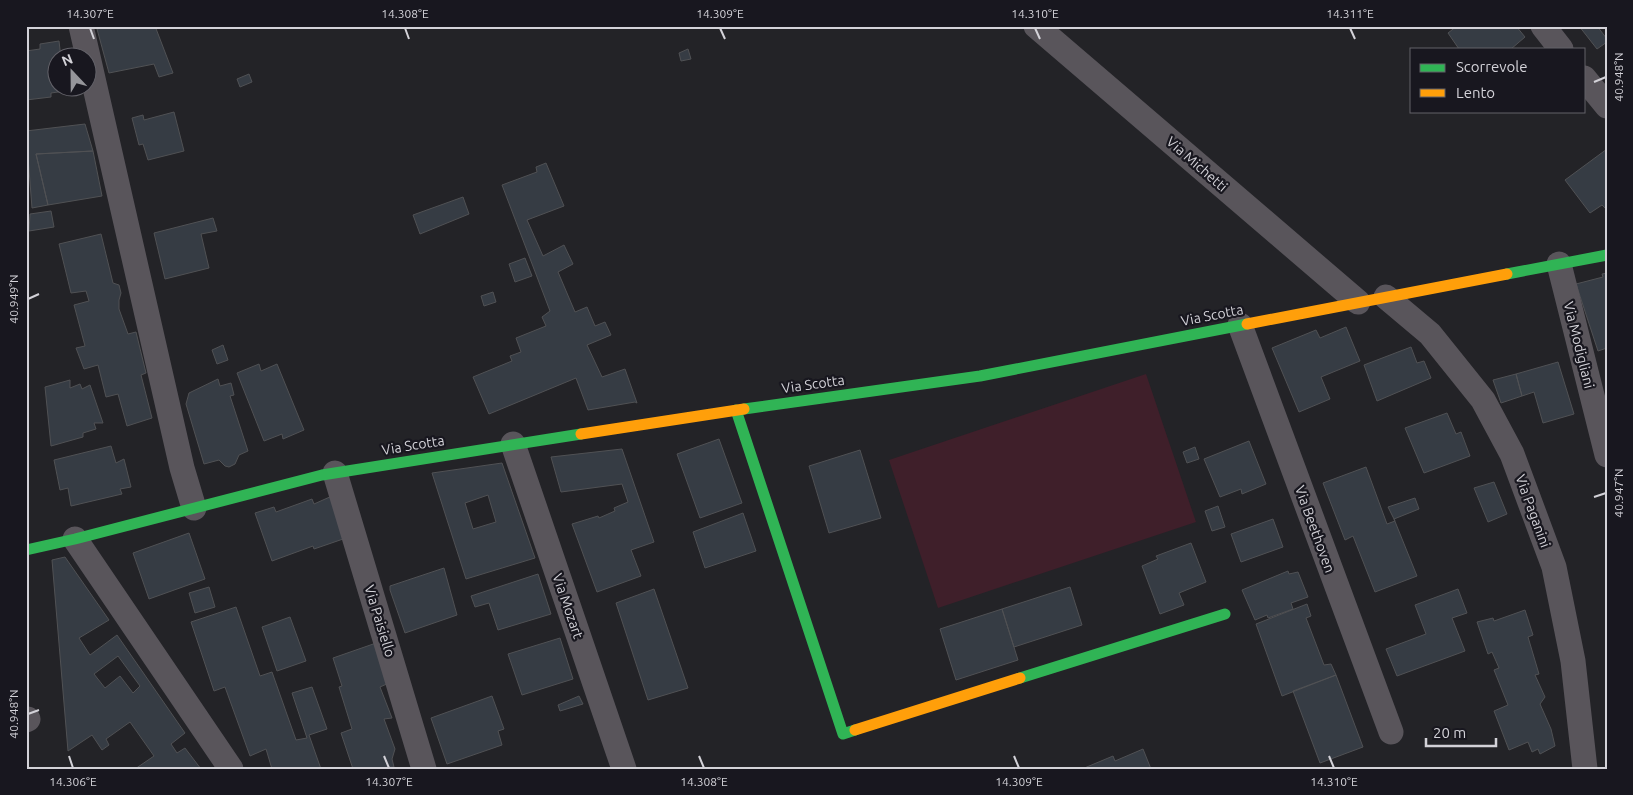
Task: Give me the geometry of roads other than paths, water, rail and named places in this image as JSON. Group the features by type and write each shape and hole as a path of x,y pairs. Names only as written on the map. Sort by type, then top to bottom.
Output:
{"street":[{"path":"81,26 182,468 194,508"},
{"name":"Via Michetti","path":"1036,26 1358,302"},
{"path":"1543,26 1560,48"},
{"path":"1586,80 1607,106"},
{"name":"Via Scotta","path":"26,550 335,473 736,410 980,376 1607,255"},
{"name":"Via Modigliani","path":"1559,264 1607,455"},
{"name":"Via Paganini","path":"1386,297 1430,334 1482,400 1512,454 1554,566 1573,661 1586,769"},
{"name":"Via Beethoven","path":"1240,325 1391,732"},
{"path":"736,410 843,734 1225,614"},
{"name":"Via Mozart","path":"513,444 624,769"},
{"name":"Via Paisiello","path":"335,473 424,769"},
{"path":"75,539 231,769"}]}
